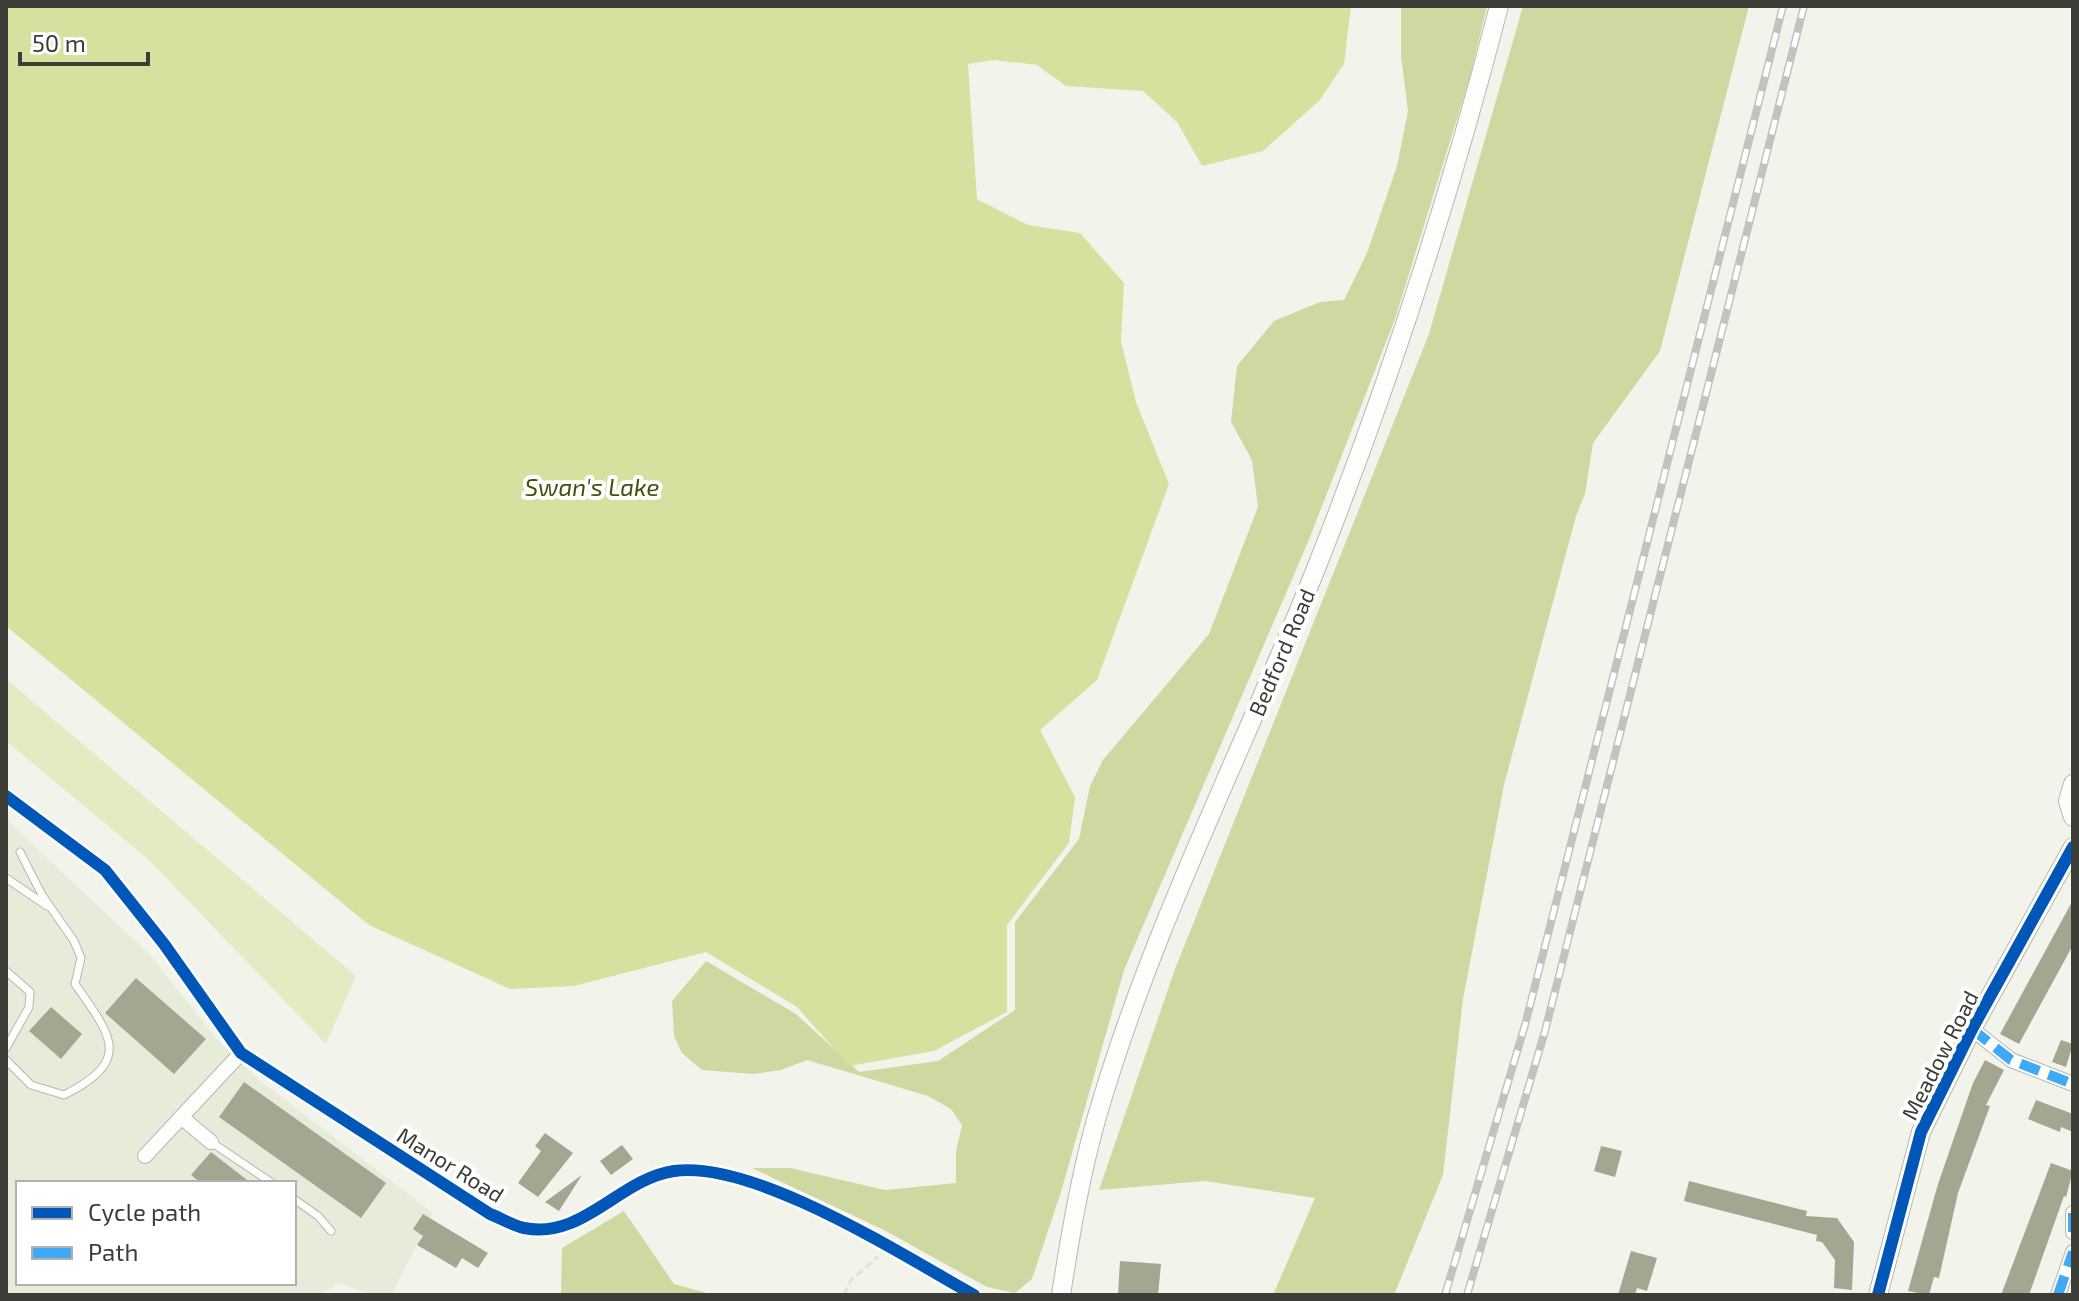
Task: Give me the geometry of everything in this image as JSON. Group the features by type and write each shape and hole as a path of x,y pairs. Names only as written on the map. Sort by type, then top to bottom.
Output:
{"main road":[{"name":"Bedford Road","path":"1061,1295 1095,1125 1122,1038 1156,944 1278,661 1371,425 1438,224 1499,6"},
{"path":"2073,784 2068,801 2073,817"},
{"name":"Meadow Road","path":"1878,1295 1921,1132 1972,1029 2073,847"}],"street":[{"name":"Manor Road","path":"6,796 105,870 164,944 241,1053 452,1191 523,1228 555,1229 584,1218 645,1180 672,1171 702,1171 794,1200 974,1295"},
{"path":"1972,1029 2011,1060 2073,1084"},
{"path":"145,1156 241,1053"},
{"path":"181,1117 211,1142"},
{"path":"2073,1213 2073,1232"},
{"path":"2058,1295 2073,1252"}],"lane":[{"path":"6,1060 31,1085 64,1095 86,1084 109,1062 111,1043 75,984 81,958 20,852"},
{"path":"6,878 52,909"},
{"path":"6,971 30,992 29,1007 6,1048"},
{"path":"211,1142 269,1181"},
{"path":"296,1200 318,1216 331,1231"}],"path":[{"path":"844,1295 851,1280 874,1263"}],"shaded area":[{"path":"1401,6 1487,6 1470,77 1395,319 1308,542 1124,970 1061,1192 1032,1279 1015,1293 987,1287 884,1230 752,1168 790,1168 885,1190 956,1183 956,1151 962,1125 951,1109 928,1096 807,1060 781,1070 753,1074 702,1070 682,1053 674,1036 672,1001 706,961 796,1014 859,1072 938,1061 1015,1010 1015,922 1079,839 1090,786 1103,760 1209,634 1258,507 1252,460 1231,422 1237,366 1274,321 1320,302 1344,300 1367,253 1397,166 1408,111 1401,56"},
{"path":"1523,6 1749,6 1660,351 1593,443 1585,494 1576,516 1504,785 1463,999 1443,1175 1394,1295 1273,1295 1315,1198 1205,1181 1099,1190 1175,969 1429,334"},
{"path":"6,679 356,976 326,1044 149,860 6,741"},
{"path":"6,819 151,956 218,1041 262,1082 433,1213 391,1295 373,1295 338,1283 320,1295 6,1294"},
{"path":"624,1211 674,1284 714,1295 561,1295 562,1248"}],"water":[{"name":"Swan's Lake","path":"6,6 1351,6 1344,64 1319,101 1263,151 1202,166 1177,122 1143,91 1066,86 1037,65 994,60 968,64 977,199 1028,225 1080,233 1124,283 1121,341 1136,402 1169,484 1097,680 1040,730 1075,797 1069,843 1007,925 1007,1012 934,1051 849,1066 797,1007 706,952 574,986 510,989 369,925 6,626"}],"building":[{"path":"2073,900 2073,945 2019,1044 2000,1034"},
{"path":"136,978 206,1039 174,1074 105,1013"},
{"path":"51,1007 82,1034 61,1059 29,1031"},
{"path":"2061,1040 2073,1044 2066,1067 2052,1062"},
{"path":"1985,1060 2004,1070 1986,1105 1990,1106 1958,1193 1939,1278 1934,1277 1929,1295 1908,1291 1938,1184 1973,1083"},
{"path":"244,1082 386,1183 361,1218 219,1117"},
{"path":"2036,1100 2073,1114 2073,1132 2061,1127 2060,1132 2028,1119"},
{"path":"545,1133 573,1153 538,1197 518,1183 541,1151 535,1146"},
{"path":"622,1145 633,1159 611,1175 600,1161"},
{"path":"1601,1146 1622,1151 1615,1177 1594,1171"},
{"path":"211,1152 248,1181 198,1181 191,1175"},
{"path":"2051,1163 2073,1171 2029,1295 2001,1295"},
{"path":"582,1175 559,1211 545,1202"},
{"path":"1689,1181 1807,1211 1806,1216 1837,1218 1854,1242 1852,1290 1834,1288 1835,1260 1822,1242 1816,1241 1817,1235 1684,1201"},
{"path":"423,1214 488,1253 478,1268 462,1258 456,1268 417,1245 423,1236 413,1229"},
{"path":"1631,1251 1657,1258 1647,1291 1637,1288 1635,1295 1618,1295"},
{"path":"1120,1261 1161,1264 1158,1295 1118,1295"}],"railway":[{"path":"1445,1295 1525,1025 1783,6"},
{"path":"1467,1295 1545,1031 1804,6"}],"marked path":[{"path":"1972,1029 2011,1060 2073,1084"},
{"path":"2073,1213 2073,1232"},
{"path":"2058,1295 2073,1252"}],"cycle path":[{"path":"6,796 105,870 164,944 241,1053 490,1214 520,1227 545,1229 583,1217 654,1176 674,1171 707,1172 745,1180 786,1195 869,1235 974,1295"},
{"path":"1878,1295 1921,1132 1972,1029 2073,847"}]}
